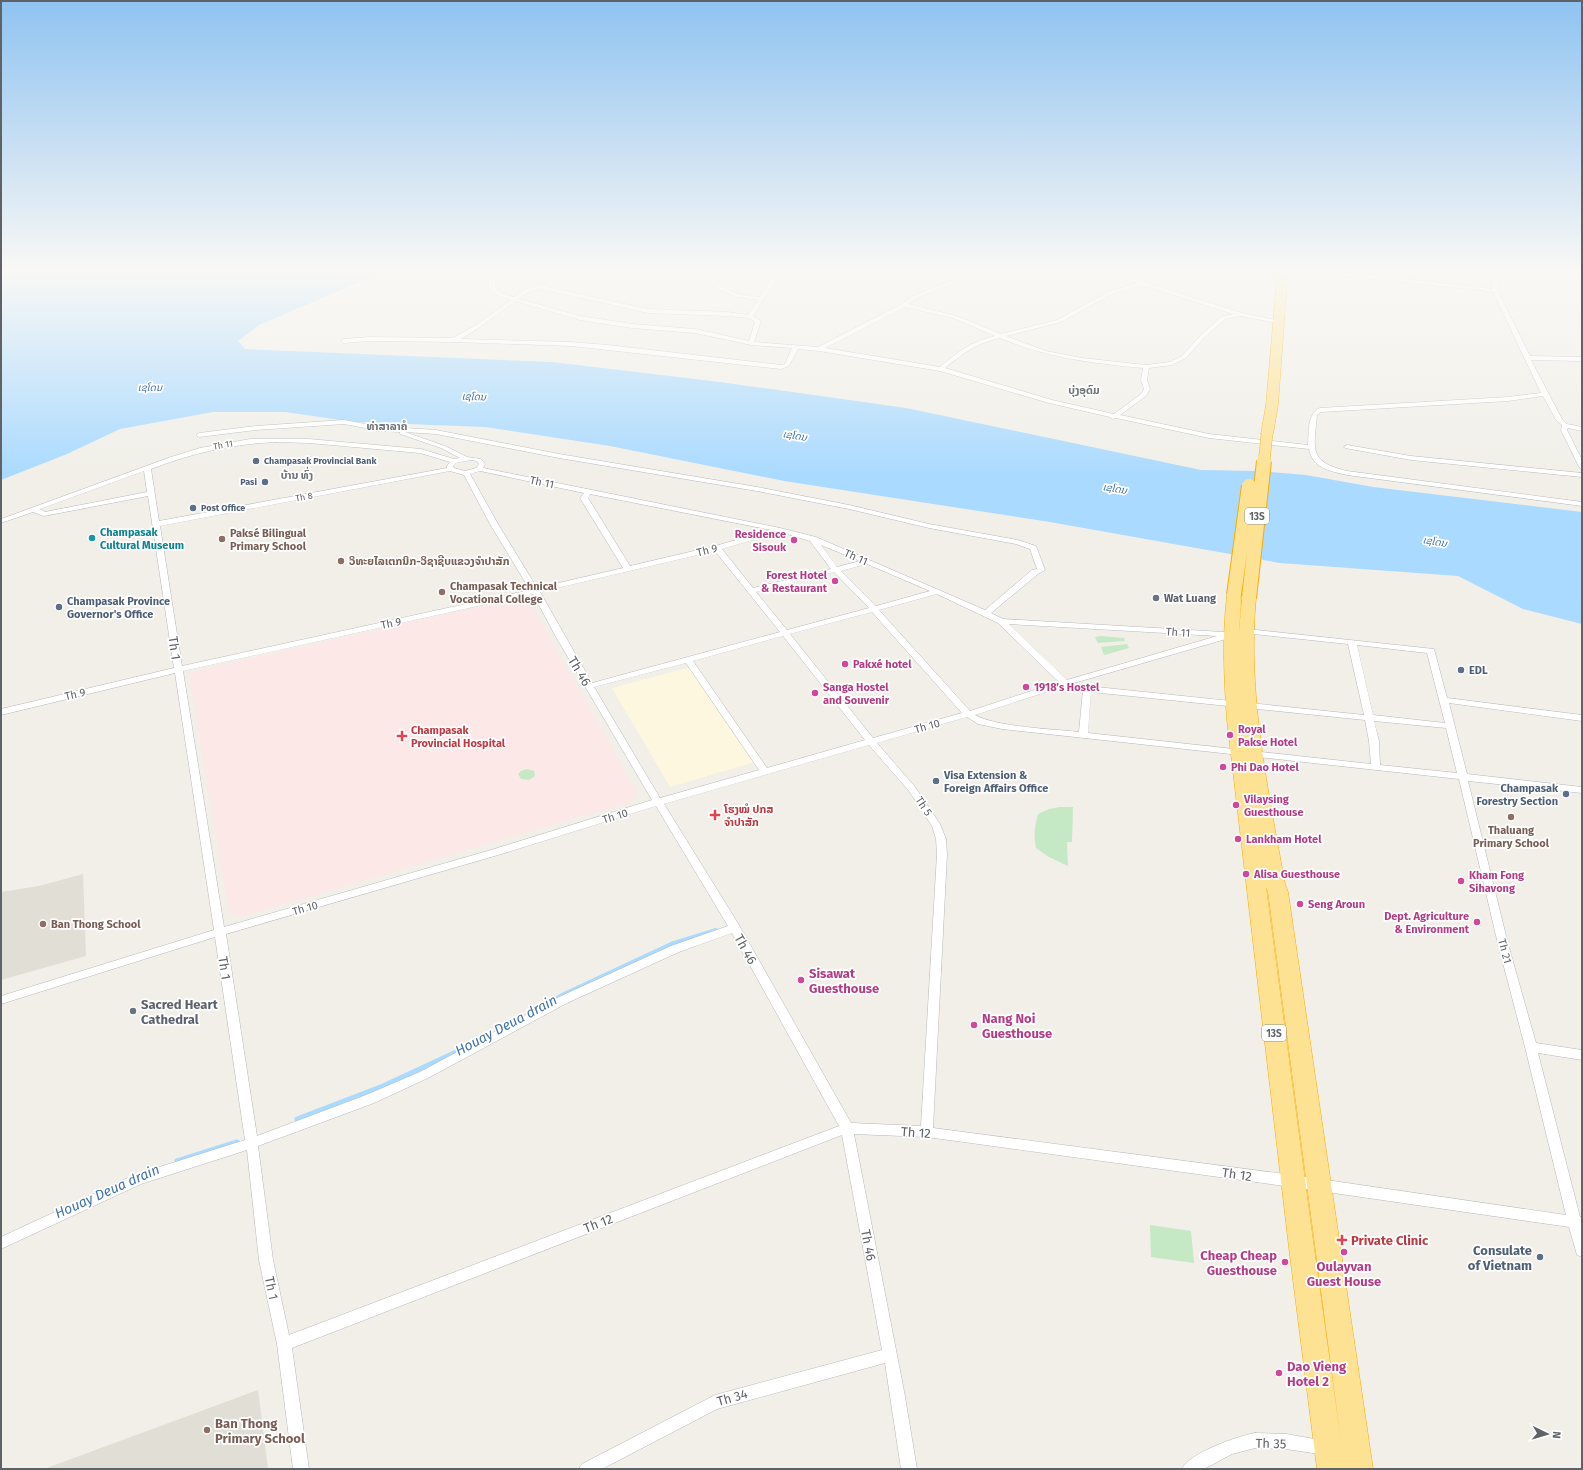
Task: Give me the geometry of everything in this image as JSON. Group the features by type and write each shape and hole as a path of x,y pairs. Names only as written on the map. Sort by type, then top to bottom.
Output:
{"highway":[{"name":"13S","path":"1274,338 1272,405 1262,433 1238,633 1241,704 1256,883 1292,1181 1331,1469"},
{"name":"13S","path":"1246,754 1278,892 1358,1463"}],"street":[{"path":"454,340 458,338"},
{"path":"726,338 751,343 819,349 941,369 1051,402 1113,416 1209,436 1311,447"},
{"path":"751,343 753,338"},
{"path":"819,349 841,338"},
{"path":"941,369 963,350 984,340 994,338"},
{"path":"1005,338 1025,346 1063,356 1146,367 1170,364 1184,357 1201,338"},
{"path":"1518,338 1545,394 1560,420 1565,425 1582,429"},
{"path":"344,341 369,339 454,340 601,346 781,367 787,365 796,347"},
{"path":"1528,358 1582,358"},
{"path":"1113,416 1144,395 1147,389 1144,380 1146,367"},
{"path":"1545,394 1508,398 1320,410 1314,415 1311,447 1314,456 1319,463 1328,469 1582,504"},
{"path":"199,435 256,428 344,422 401,433 436,444 465,458 479,460 482,464 479,469 466,473 458,473 451,469 450,466 454,461 465,458"},
{"path":"1565,425 1564,430 1582,467"},
{"path":"376,428 436,432 559,456 666,472 849,507 929,526 1018,542 1033,548 1040,570 1035,572 986,613"},
{"name":"Th 11","path":"1,521 147,467 206,448 250,441 309,441 421,451 454,461"},
{"path":"1347,447 1411,458 1582,475"},
{"name":"Th 1","path":"147,467 152,492 154,514 157,524 178,670 196,770 252,1142 266,1260 284,1344 301,1469"},
{"name":"Th 8","path":"157,524 451,469"},
{"name":"Th 11","path":"479,469 780,530 813,539 986,613 1001,621 1238,633 1431,651"},
{"name":"Th 46","path":"466,473 494,524 535,591 658,802 735,928 846,1128 897,1391 909,1469"},
{"path":"32,509 44,514 152,492"},
{"path":"588,492 584,498 628,568"},
{"name":"Th 9","path":"1,712 178,670 535,591 717,548 780,530"},
{"path":"813,539 835,569 874,609 968,714 981,722 1083,736 1582,790"},
{"name":"Th 5","path":"717,548 871,742 912,789 937,826 941,839 942,854 927,1132"},
{"path":"750,591 866,562"},
{"path":"590,686 689,661 937,592"},
{"path":"1001,621 1065,683 1087,689 1449,726"},
{"name":"Th 10","path":"1,1000 220,932 494,853 658,802 968,714 1065,683 1238,633"},
{"path":"1352,643 1374,741 1376,767"},
{"name":"Th 21","path":"1431,651 1502,944 1578,1223 1582,1251"},
{"path":"689,661 764,771"},
{"path":"1083,736 1087,689"},
{"path":"1443,700 1582,718"},
{"path":"1,1243 138,1179 252,1142 370,1099 424,1075 563,1000 675,948 735,928"},
{"path":"1531,1046 1582,1055"},
{"name":"Th 12","path":"284,1344 846,1128 927,1132 1292,1181 1578,1223"},
{"name":"Th 34","path":"587,1469 715,1402 889,1354"},
{"name":"Th 35","path":"1190,1469 1209,1457 1246,1442 1275,1441 1328,1448 1358,1463"},
{"path":"1358,1463 1375,1469"}],"shaded area":[{"name":"Champasak Provincial Hospital","path":"507,600 516,600 531,605 636,792 633,801 243,916 231,915 190,680 192,674 200,670"},
{"path":"691,667 755,762 670,787 612,688"},
{"name":"Ban Thong School","path":"83,874 86,956 1,980 1,892 39,886"},
{"name":"Ban Thong Primary School","path":"258,1390 268,1469 44,1469"}],"green space":[{"path":"1101,636 1124,638 1125,641 1098,643 1095,637"},
{"path":"1127,644 1129,648 1104,655 1101,647"},
{"path":"527,769 534,771 535,776 529,780 521,779 518,774"},
{"path":"1073,807 1072,842 1067,842 1068,866 1049,857 1036,848 1035,843 1035,830 1038,814 1049,809"},
{"path":"1150,1225 1191,1231 1194,1263 1151,1257"}],"water":[{"name":"ເຊໂດນ","path":"1,338 242,338 238,341 245,349 552,362 720,382 906,408 1201,470 1257,471 1306,475 1373,487 1582,512 1582,624 1523,609 1458,576 1280,563 1050,522 784,481 610,446 485,427 355,422 285,412 213,412 120,429 67,454 1,480"}],"waterway":[{"name":"Houay Deua drain","path":"547,1004 564,994 671,944 716,930"},
{"name":"Houay Deua drain","path":"297,1119 383,1086 467,1047"},
{"name":"Houay Deua drain","path":"177,1161 237,1142"}],"place":[{"name":"Champasak Provincial Bank","path":"256,461"},
{"name":"Pasi","path":"265,482"},
{"name":"Post Office","path":"193,508"},
{"name":"Champasak Cultural Museum","path":"92,538"},
{"name":"Paksé Bilingual Primary School","path":"222,539"},
{"name":"Residence Sisouk","path":"794,540"},
{"name":"ວິທະຍໄລເຕກນິກ-ວິຊາຊີບແຂວງຈໍາປາສັກ","path":"341,561"},
{"name":"Forest Hotel & Restaurant","path":"835,581"},
{"name":"Champasak Technical Vocational College","path":"442,592"},
{"name":"Wat Luang","path":"1156,598"},
{"name":"Champasak Province Governor's Office","path":"59,607"},
{"name":"Pakxé hotel","path":"845,664"},
{"name":"EDL","path":"1461,670"},
{"name":"1918’s Hostel","path":"1026,687"},
{"name":"Sanga Hostel and Souvenir","path":"815,693"},
{"name":"Royal Pakse Hotel","path":"1230,735"},
{"name":"Champasak Provincial Hospital","path":"402,736"},
{"name":"Phi Dao Hotel","path":"1223,767"},
{"name":"Visa Extension & Foreign Affairs Office","path":"936,781"},
{"name":"Champasak Forestry Section","path":"1566,794"},
{"name":"Vilaysing Guesthouse","path":"1236,805"},
{"name":"ໂຮງໝໍ ປກສ ຈຳປາສັກ","path":"715,815"},
{"name":"Thaluang Primary School","path":"1511,817"},
{"name":"Lankham Hotel","path":"1238,839"},
{"name":"Alisa Guesthouse","path":"1246,874"},
{"name":"Kham Fong Sihavong","path":"1461,881"},
{"name":"Seng Aroun","path":"1300,904"},
{"name":"Dept. Agriculture & Environment","path":"1477,922"},
{"name":"Ban Thong School","path":"43,924"},
{"name":"Sisawat Guesthouse","path":"801,980"},
{"name":"Sacred Heart Cathedral","path":"133,1011"},
{"name":"Nang Noi Guesthouse","path":"974,1025"},
{"name":"Private Clinic","path":"1342,1240"},
{"name":"Oulayvan Guest House","path":"1344,1252"},
{"name":"Consulate of Vietnam","path":"1540,1257"},
{"name":"Cheap Cheap Guesthouse","path":"1285,1262"},
{"name":"Dao Vieng Hotel 2","path":"1279,1373"},
{"name":"Ban Thong Primary School","path":"207,1430"}],"district":[{"name":"ບຸ່ງອຸດົມ","path":"1084,390"},
{"name":"ທ່າສາລາຄໍ","path":"387,426"},
{"name":"ບ້ານ ທົ່ງ","path":"297,475"}]}
